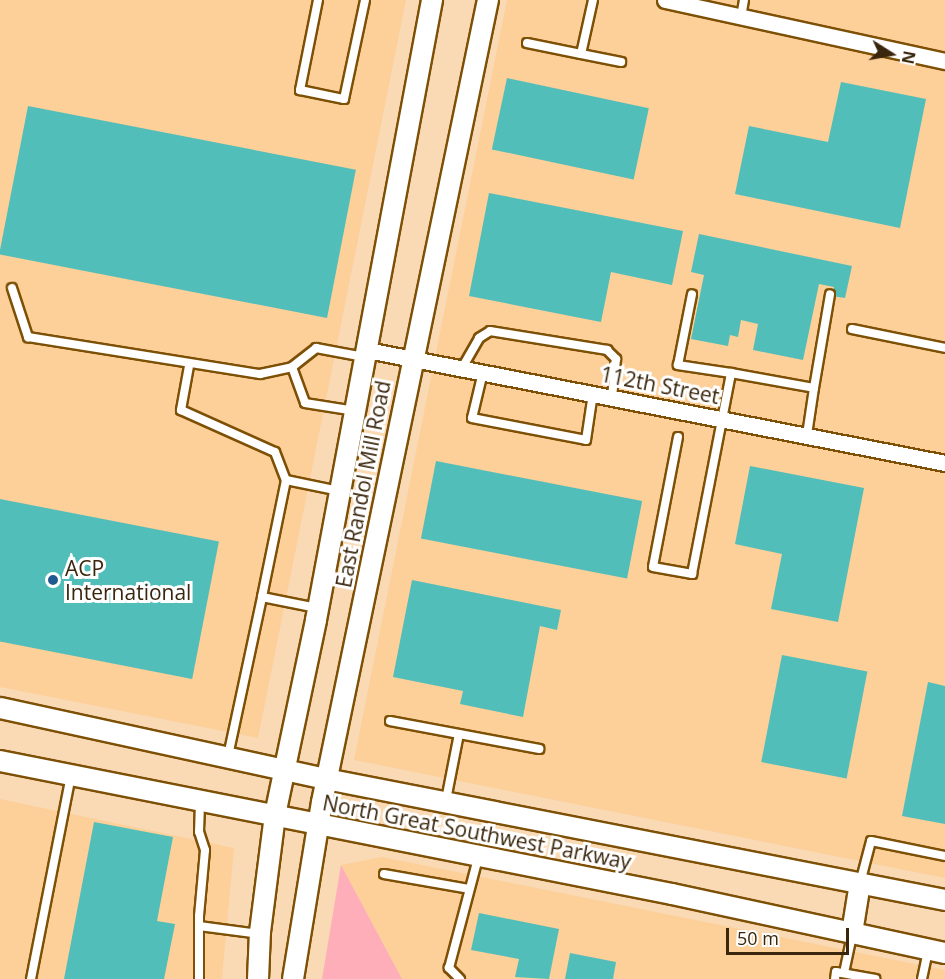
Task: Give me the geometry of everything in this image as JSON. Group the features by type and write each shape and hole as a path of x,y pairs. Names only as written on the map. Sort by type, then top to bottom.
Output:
{"main road":[{"name":"East Randol Mill Road","path":"258,979 260,934 275,815 318,608 432,0"},
{"name":"East Randol Mill Road","path":"293,979 317,825 488,0"},
{"name":"North Great Southwest Parkway","path":"0,708 327,778 945,900"},
{"name":"North Great Southwest Parkway","path":"0,761 478,856 937,952"},
{"path":"852,933 860,883"}],"street":[{"path":"665,0 945,61"},
{"name":"112th Street","path":"366,353 412,358 945,463"}],"lane":[{"path":"318,0 300,90 344,99 365,0"},
{"path":"581,54 593,0"},
{"path":"741,17 744,0"},
{"path":"527,43 621,62"},
{"path":"12,288 28,337 189,366 260,374 292,367 316,348 366,353"},
{"path":"692,294 678,365 814,388"},
{"path":"807,435 830,294"},
{"path":"852,329 945,348"},
{"path":"462,368 479,338 490,331 607,350 616,359 612,397"},
{"path":"189,366 181,410 275,452 286,480 228,756"},
{"path":"292,367 305,402 355,411"},
{"path":"483,372 472,418 495,423 586,440 593,393"},
{"path":"678,437 653,567 692,574 731,374"},
{"path":"286,480 339,491"},
{"path":"262,597 318,608"},
{"path":"390,721 539,749"},
{"path":"446,802 459,734"},
{"path":"32,979 71,774"},
{"path":"199,979 199,926 206,850 199,832 200,800"},
{"path":"860,883 871,841 945,856"},
{"path":"460,979 450,968 478,856"},
{"path":"384,874 469,889"},
{"path":"199,926 260,934"},
{"path":"844,974 852,933"},
{"path":"922,979 937,952"},
{"path":"835,979 836,972 875,979"}],"shaded area":[{"path":"0,0 406,0 258,738 0,687"},
{"path":"507,0 945,0 945,878 354,760"},
{"path":"0,799 234,848 222,979 0,979"},
{"path":"382,857 945,970 945,979 402,979 341,865"},
{"path":"341,865 402,979 322,979"}],"building":[{"path":"507,78 649,108 634,180 492,149"},
{"path":"841,82 926,99 900,228 735,194 749,126 828,142"},
{"path":"28,106 356,170 327,318 0,254"},
{"path":"489,193 683,231 672,285 611,272 601,322 469,296"},
{"path":"699,234 852,266 845,298 832,296 834,287 819,284 803,360 753,350 758,324 741,320 738,337 730,335 728,346 691,339 704,275 691,272"},
{"path":"436,461 642,501 627,579 421,539"},
{"path":"750,466 864,488 838,622 771,609 782,554 735,544"},
{"path":"0,499 219,542 192,679 0,642"},
{"path":"412,580 561,610 557,630 540,626 523,717 460,704 463,691 393,677"},
{"path":"782,655 867,672 847,779 761,762"},
{"path":"928,682 945,686 945,824 902,816"},
{"path":"94,822 173,837 157,921 175,924 164,979 64,979"},
{"path":"479,913 559,929 549,979 515,977 519,959 471,950"},
{"path":"570,953 616,962 613,979 565,979"}],"place":[{"name":"ACP International","path":"53,580"}]}
